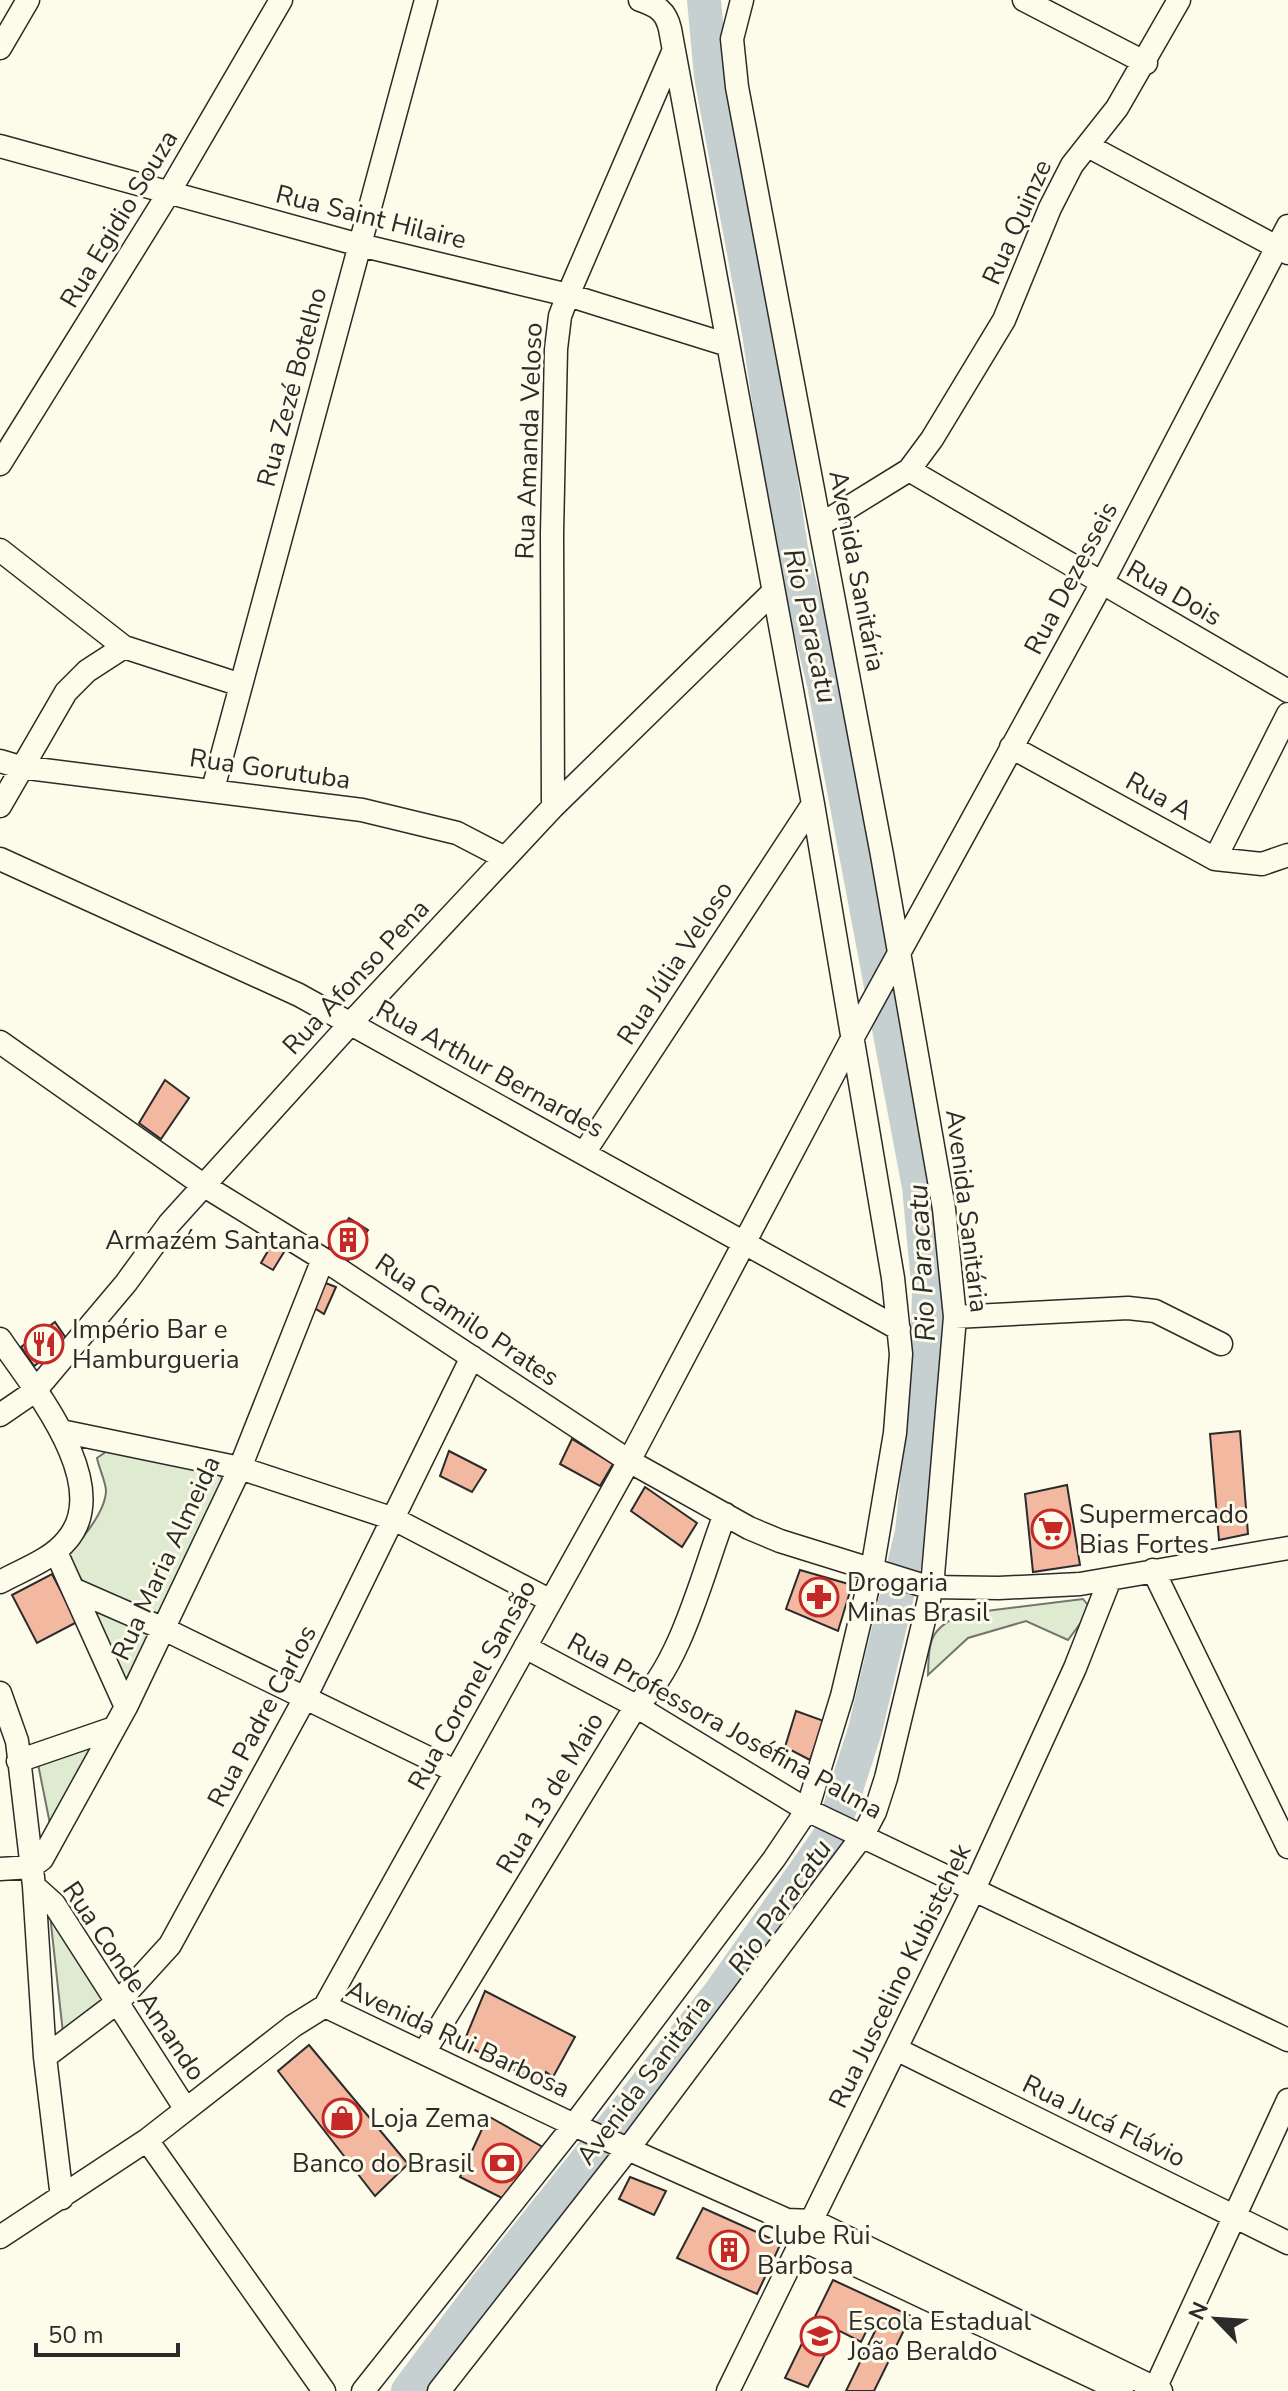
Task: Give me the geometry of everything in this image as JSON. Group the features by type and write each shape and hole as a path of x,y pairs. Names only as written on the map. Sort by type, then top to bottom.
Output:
{"street":[{"path":"0,48 28,0"},
{"name":"Rua Egidio Souza","path":"0,464 168,194 281,0"},
{"name":"Rua Zezé Botelho","path":"213,789 426,0"},
{"name":"Avenida Sanitária","path":"363,2391 584,2129 774,1859 812,1812 878,1572 895,1433 899,1329 813,804 667,17 658,7 640,0"},
{"name":"Avenida Sanitária","path":"439,2391 875,1812 886,1778 930,1587 955,1317 944,1209 733,62 732,39 742,0"},
{"path":"1024,0 1146,63"},
{"name":"Rua Quinze","path":"909,470 932,439 1004,320 1050,208 1072,165 1146,63 1179,0"},
{"name":"Rua Amanda Veloso","path":"553,807 552,533 556,349 560,316 673,52"},
{"name":"Rua Saint Hilaire","path":"0,146 360,245 568,295 728,345"},
{"path":"1088,146 1282,250"},
{"name":"Rua Dezesseis","path":"853,1037 1282,250 1288,226"},
{"path":"820,525 909,470"},
{"name":"Rua Dois","path":"909,470 1288,691"},
{"path":"0,550 124,647 241,685"},
{"name":"Rua Afonso Pena","path":"0,1415 35,1391 203,1185 505,858 773,592"},
{"path":"0,806 10,764 32,753 75,680 124,647"},
{"path":"1215,859 1288,714"},
{"name":"Rua A","path":"1011,747 1215,859 1262,864 1288,855"},
{"name":"Rua Gorutuba","path":"10,764 326,803 434,826 477,841 505,858"},
{"name":"Rua Júlia Veloso","path":"584,1153 813,804"},
{"name":"Rua Arthur Bernardes","path":"0,859 299,995 899,1329"},
{"name":"Rua Coronel Sansão","path":"0,2237 147,2140 185,2108 325,2006 629,1461 853,1037"},
{"name":"Rua Camilo Prates","path":"0,1042 203,1185 323,1259 629,1461 780,1541 930,1587 1036,1588 1110,1579 1288,1548"},
{"name":"Rua Maria Almeida","path":"33,1876 126,1707 240,1468 323,1259"},
{"path":"955,1317 1128,1308 1155,1311 1221,1344"},
{"path":"0,1339 76,1458 80,1490 78,1521 69,1539 56,1552 0,1582"},
{"name":"Rua Padre Carlos","path":"45,2057 119,2001 158,1960 176,1934 305,1698 472,1357"},
{"path":"61,1431 240,1468 394,1519 551,1601"},
{"name":"Rua 13 de Maio","path":"425,2051 636,1706 655,1687 677,1646 725,1514"},
{"path":"56,1552 126,1707"},
{"path":"1153,1570 1288,1847"},
{"name":"Rua Juscelino Kubistchek","path":"728,2391 974,1889 1075,1668 1110,1579"},
{"path":"75,1590 164,1629 455,1771"},
{"name":"Rua Professora Joséfina Palma","path":"525,1647 636,1706 812,1812 1288,2040"},
{"path":"0,1693 11,1718 33,1876 45,2057 62,2198"},
{"path":"18,1761 114,1728"},
{"path":"0,1869 33,1876"},
{"name":"Rua Conde Amando","path":"33,1876 119,2001 185,2108"},
{"name":"Avenida Rui Barbosa","path":"325,2006 584,2129 1157,2390"},
{"name":"Rua Jucá Flávio","path":"896,2049 1288,2243"},
{"path":"1157,2390 1288,2100"},
{"path":"147,2140 324,2391"},
{"name":"Avenida Rui Barbosa","path":"808,2230 1122,2391"}],"green space":[{"path":"110,1449 220,1474 224,1483 164,1611 153,1618 86,1587 67,1556 102,1507 106,1490 97,1458"},
{"path":"1083,1599 1091,1609 1068,1640 1026,1621 968,1638 928,1675 933,1637 943,1625 962,1614"},
{"path":"86,1601 155,1630 126,1690"},
{"path":"99,1737 51,1829 38,1764"},
{"path":"50,1915 110,2002 63,2033"}],"building":[{"path":"165,1080 189,1098 161,1139 139,1123"},
{"name":"Armazém Santana","path":"349,1218 368,1230 347,1262 327,1250"},
{"path":"272,1244 284,1252 273,1270 261,1263"},
{"path":"323,1282 336,1287 324,1314 313,1307"},
{"name":"Império Bar e Hamburgueria","path":"55,1322 68,1341 34,1366 21,1347"},
{"path":"1240,1431 1248,1534 1219,1540 1210,1434"},
{"path":"572,1439 613,1464 600,1486 560,1464"},
{"path":"449,1451 486,1470 472,1492 440,1476"},
{"name":"Supermercado Bias Fortes","path":"1067,1485 1080,1565 1033,1572 1025,1494"},
{"path":"645,1487 697,1523 682,1547 631,1511"},
{"name":"Drogaria Minas Brasil","path":"800,1570 852,1585 838,1631 786,1609"},
{"path":"52,1574 77,1622 37,1643 12,1595"},
{"path":"796,1711 824,1721 810,1760 785,1747"},
{"path":"485,1991 575,2037 553,2077 546,2072 540,2083 463,2044"},
{"name":"Loja Zema","path":"309,2045 408,2164 375,2196 278,2071"},
{"name":"Banco do Brasil","path":"488,2116 548,2150 508,2201 460,2177"},
{"path":"630,2177 666,2191 654,2215 619,2199"},
{"name":"Clube Rui Barbosa","path":"703,2208 781,2243 757,2294 677,2258"},
{"name":"Escola Estadual João Beraldo","path":"833,2280 911,2316 874,2391 846,2391 877,2327 871,2322 861,2342 838,2330 808,2387 785,2378"}],"waterway":[{"name":"Rio Paracatu","path":"408,2391 488,2284 720,1993 832,1833 865,1730 912,1532 926,1395 929,1293 919,1187 824,684 791,549 759,333 711,76 704,0"}],"place":[{"name":"Armazém Santana","path":"348,1240"},
{"name":"Império Bar e Hamburgueria","path":"44,1344"},
{"name":"Supermercado Bias Fortes","path":"1051,1529"},
{"name":"Drogaria Minas Brasil","path":"819,1597"},
{"name":"Loja Zema","path":"342,2118"},
{"name":"Banco do Brasil","path":"502,2163"},
{"name":"Clube Rui Barbosa","path":"729,2250"},
{"name":"Escola Estadual João Beraldo","path":"820,2336"}]}
